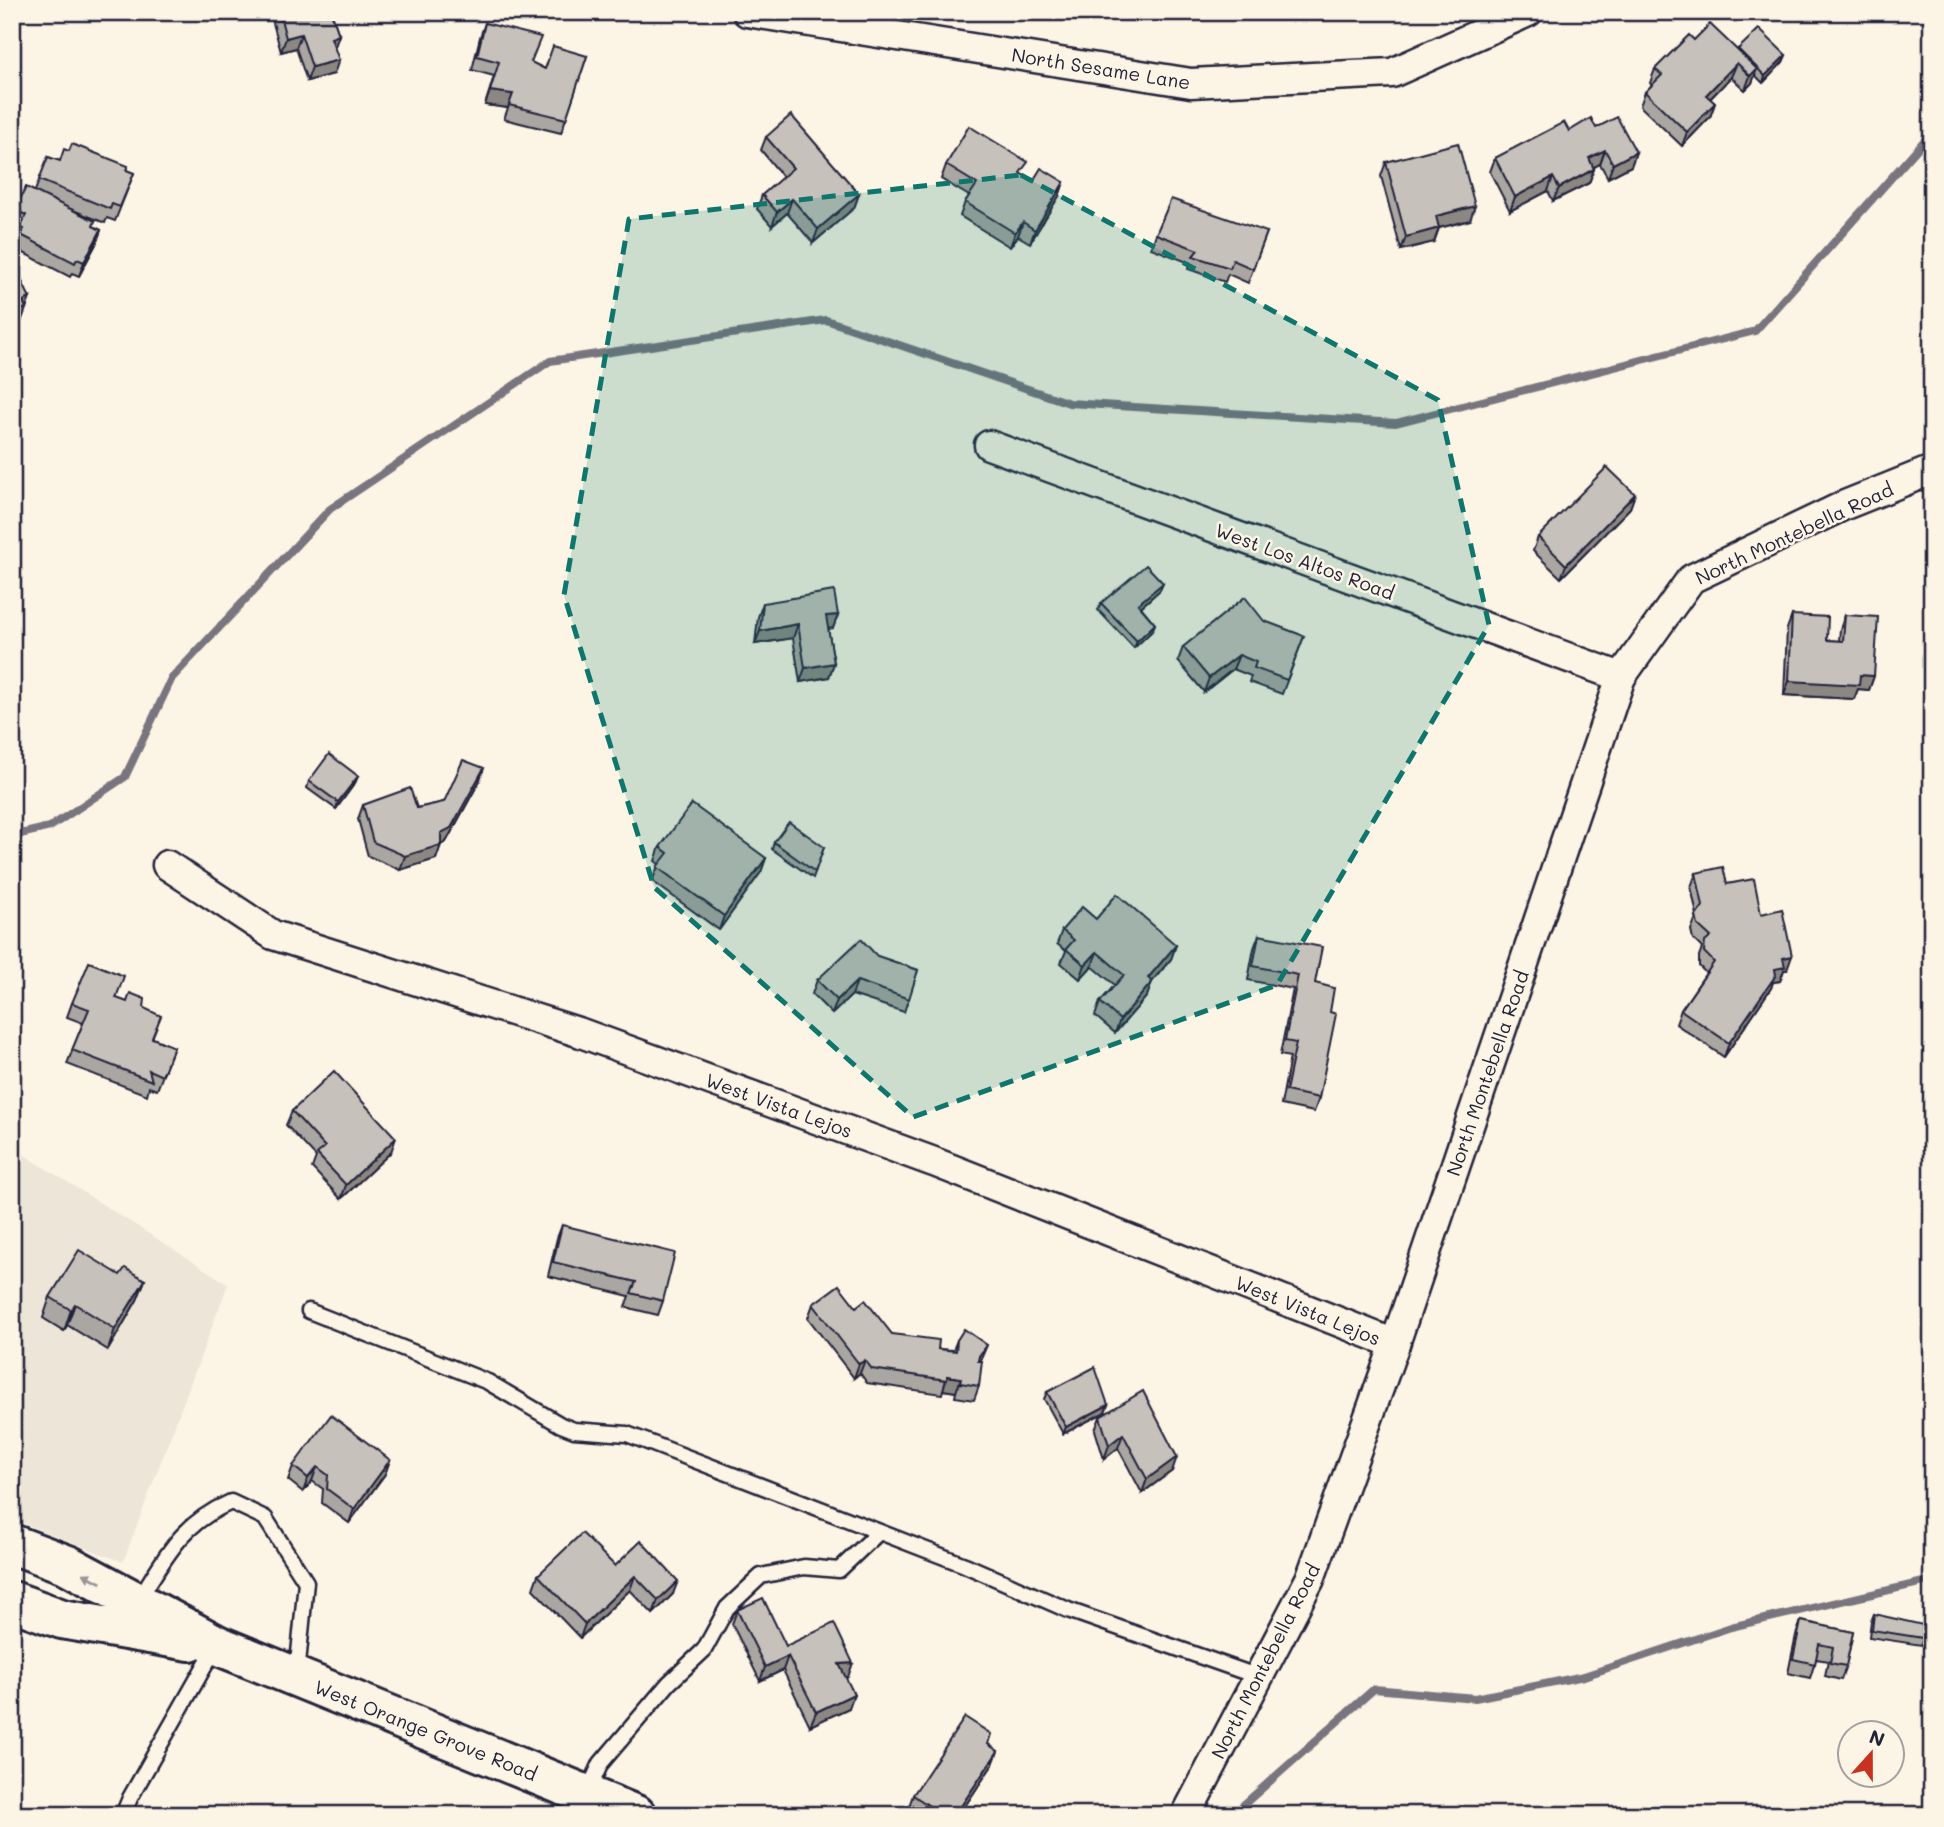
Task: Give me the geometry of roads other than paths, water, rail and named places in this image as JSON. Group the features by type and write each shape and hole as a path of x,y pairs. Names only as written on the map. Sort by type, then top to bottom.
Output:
{"main road":[{"name":"West Orange Grove Road","path":"12,1544 68,1565 131,1617"},
{"name":"West Orange Grove Road","path":"12,1601 62,1619 131,1617 217,1644 613,1807"}],"street":[{"name":"North Sesame Lane","path":"747,12 1191,83 1392,73 1528,12"},
{"name":"West Los Altos Road","path":"989,445 1621,677"},
{"name":"North Montebella Road","path":"1186,1815 1310,1579 1395,1344 1621,677 1691,579 1845,505 1932,470"},
{"name":"West Vista Lejos","path":"167,865 273,935 581,1033 911,1153 1395,1344"}],"lane":[{"path":"309,1311 488,1382 574,1430 627,1434 879,1532 1060,1607 1259,1676"},
{"path":"131,1617 180,1535 204,1514 231,1502 265,1518 306,1582 296,1678"},
{"path":"613,1807 601,1763 669,1683 704,1650 727,1608 761,1576 804,1567 839,1570 879,1532"},
{"path":"123,1815 217,1644"}],"waterway":[{"path":"12,836 50,827 125,777 172,678 330,509 550,361 826,320 1069,403 1396,423 1755,331 1932,132"},
{"path":"1232,1815 1374,1689 1475,1698 1584,1676 1731,1627 1932,1580"}]}
